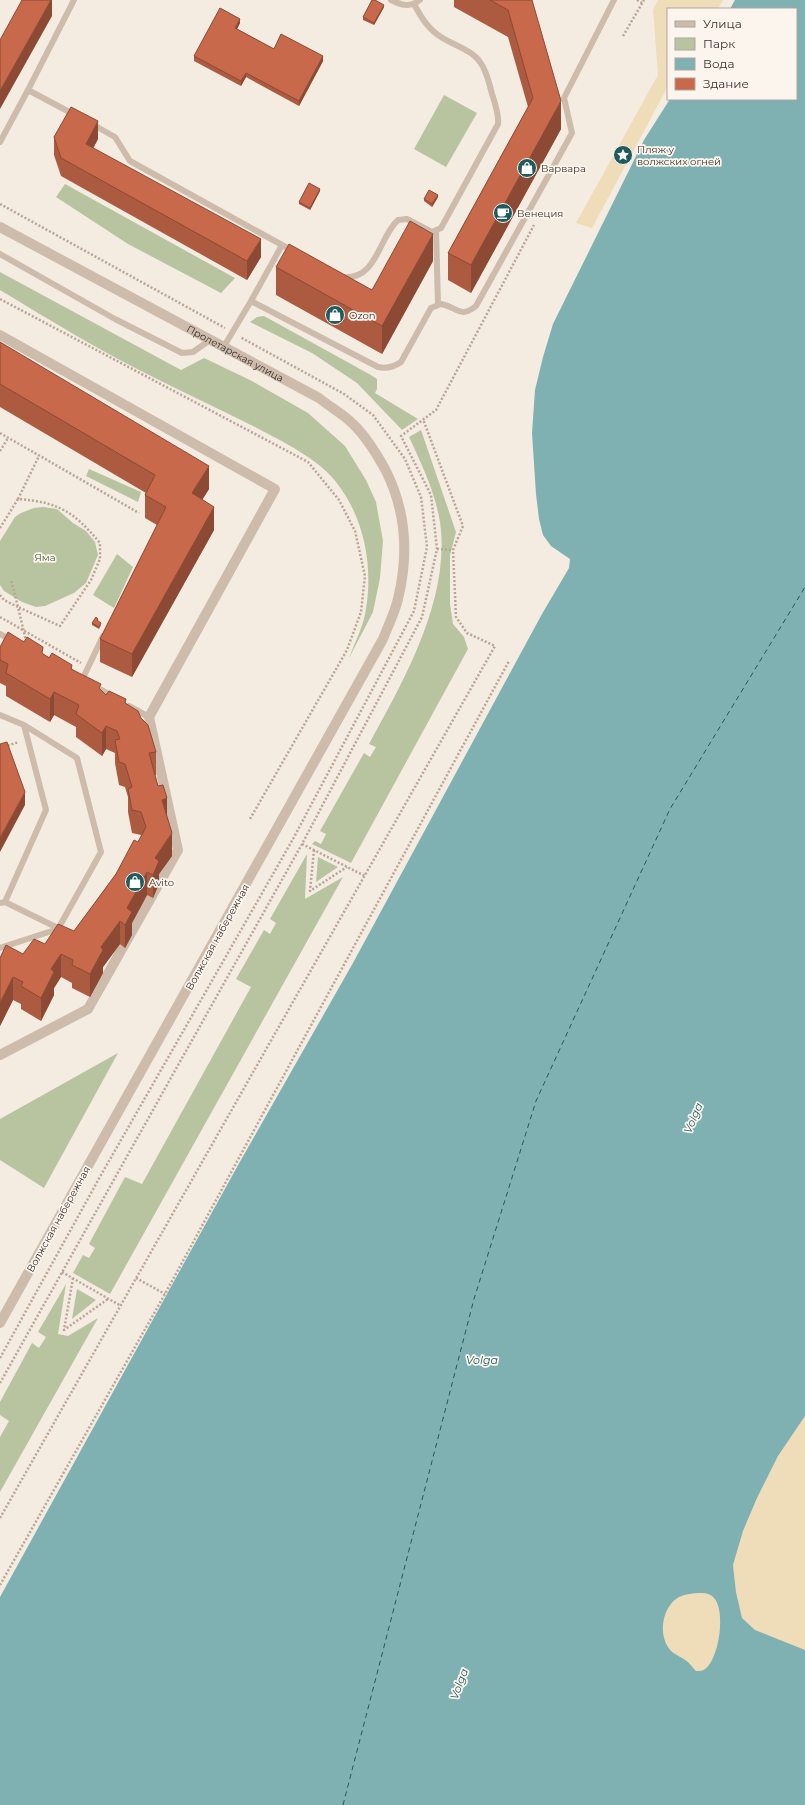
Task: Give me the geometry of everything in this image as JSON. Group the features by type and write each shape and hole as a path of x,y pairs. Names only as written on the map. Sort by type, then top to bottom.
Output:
{"street":[{"name":"Пролетарская улица","path":"0,227 223,348 319,398 354,424 376,452 392,483 402,513 405,540"},
{"path":"0,335 275,488 149,717 178,850 117,961 88,1009 0,1055"},
{"name":"Волжская набережная","path":"0,1324 383,639 398,600 404,571 405,540"}],"lane":[{"path":"0,142 74,0"},
{"path":"391,0 400,5 407,6 420,0"},
{"path":"251,301 378,367 383,368 394,367 402,362 431,308 438,304 446,305 459,312 468,311 476,306 572,133 564,98 614,0"},
{"path":"332,273 339,276 349,277 357,276 365,271 398,220 407,219 428,230 436,231 441,228 496,128 498,117 484,69 480,61 473,55 440,37 422,20 414,4"},
{"path":"28,90 115,136 130,161 301,256"},
{"path":"436,231 438,304"},
{"path":"223,348 282,245"},
{"path":"0,254 115,319 182,353 193,352 210,340"},
{"path":"82,680 106,632"},
{"path":"0,634 28,649"},
{"path":"75,676 149,717"},
{"path":"0,715 24,725 77,758 101,852 61,930 0,948"},
{"path":"24,725 46,810 2,903 61,930"},
{"path":"107,956 117,961"}],"path":[{"path":"623,36 643,2 637,0"},
{"path":"0,204 344,394 373,415 405,459 421,497 427,547 414,611 292,839 0,1358"},
{"path":"0,1383 302,844 422,617 437,549 431,495 401,436 436,410 535,222"},
{"path":"0,1518 495,646 467,633 456,617 453,550 463,526 423,419"},
{"path":"0,433 139,513"},
{"path":"0,451 8,438"},
{"path":"0,528 18,499 39,456"},
{"path":"0,595 4,600 60,626 91,580 100,559 100,544 84,524 56,505 34,500 18,499"},
{"path":"437,549 453,550"},
{"path":"11,580 28,649"},
{"path":"0,617 88,667"},
{"path":"0,1585 165,1294 510,661"},
{"path":"0,748 28,740"},
{"path":"302,844 365,876"},
{"path":"314,850 310,891 347,867"},
{"path":"62,1272 121,1306"},
{"path":"73,1278 64,1330 108,1299"},
{"path":"136,1278 165,1294"}],"green space":[{"path":"444,95 477,113 446,167 414,149"},
{"path":"65,184 235,278 221,293 128,244 56,197"},
{"path":"0,272 181,370 204,358 252,381 308,413 345,446 366,480 376,502 383,541 380,578 373,612 349,658 366,609 368,572 366,554 363,536 349,501 327,472 308,457 286,444 116,358 57,325 0,290"},
{"path":"264,316 377,379 377,389 375,393 418,419 402,430 357,383 312,353 250,322 257,317"},
{"path":"421,430 456,532 450,555 450,604 453,624 464,637 468,649 351,863 312,844 315,841 321,844 326,834 320,831 364,753 370,757 376,747 369,744 410,666 432,609 442,551 438,511 423,468 409,437"},
{"path":"89,469 141,492 138,502 86,476"},
{"name":"Яма","path":"43,507 57,509 73,523 86,531 95,542 98,555 86,583 74,593 45,606 36,607 22,602 4,591 0,585 0,541 15,517 34,508"},
{"path":"117,554 133,567 114,608 93,595"},
{"path":"307,854 305,899 343,877 110,1294 73,1273 83,1255 89,1258 95,1248 89,1244 125,1177 142,1184 251,987 236,979 264,930 270,934 276,923 270,919"},
{"path":"318,857 338,867 316,882"},
{"path":"118,1053 44,1188 0,1160 0,1119"},
{"path":"66,1284 58,1334 68,1336 98,1318 0,1492 0,1437 9,1421 0,1415 0,1402 32,1343 39,1348 46,1337 38,1332"},
{"path":"77,1289 96,1300 72,1319"}],"sand":[{"name":"Пляж у волжских огней","path":"658,0 723,0 719,8 667,8 667,88 592,228 576,223 658,75 653,10"},
{"path":"805,1416 805,1650 755,1630 742,1618 736,1592 733,1565 743,1531 757,1498 778,1456"},
{"path":"700,1593 708,1594 714,1598 718,1604 720,1624 717,1646 710,1664 704,1670 696,1671 688,1662 670,1650 665,1641 663,1627 666,1613 669,1606 674,1601 684,1595"}],"water":[{"name":"Volga","path":"735,0 805,0 805,1416 778,1456 757,1498 743,1531 733,1565 736,1592 742,1618 755,1630 805,1650 805,1805 0,1805 0,1597 237,1167 353,963 542,614 569,568 570,559 551,546 543,535 539,519 532,433 535,390 553,324 644,140 669,100 797,100 797,8 731,8","holes":["692,1593 708,1594 714,1598 718,1604 720,1613 719,1635 714,1656 710,1664 704,1670 696,1671 688,1662 675,1654 668,1647 663,1634 664,1620 669,1606 679,1597"]}],"building":[{"path":"22,0 51,0 0,91 0,40"},
{"path":"372,0 384,5 374,23 363,17"},
{"path":"490,0 532,0 561,101 471,265 448,253 533,98 508,10"},
{"path":"220,8 240,19 235,28 274,49 281,34 323,56 299,101 246,73 241,81 194,56"},
{"path":"71,107 98,121 86,144 261,239 247,261 61,158 54,137"},
{"path":"309,183 320,189 310,208 299,202"},
{"path":"429,190 438,195 432,204 424,199"},
{"path":"410,221 433,234 382,326 276,267 289,244 372,290"},
{"path":"0,342 209,466 192,493 214,507 132,654 100,639 166,507 145,495 155,475 0,384"},
{"path":"96,617 101,623 99,627 92,623"},
{"path":"8,632 24,642 27,637 43,647 42,653 49,658 52,653 72,665 71,669 101,684 99,688 106,695 109,691 126,699 125,703 138,711 141,718 148,725 156,752 149,753 158,786 163,785 167,798 162,800 172,833 155,858 159,861 153,875 147,872 127,908 132,912 125,925 120,921 101,947 103,950 90,974 72,965 73,960 61,954 51,969 54,972 41,998 21,986 23,982 13,977 0,1003 0,958 6,945 23,954 34,939 45,944 58,924 74,931 116,874 134,840 138,842 146,827 141,812 132,810 128,789 132,787 125,764 119,762 115,740 120,739 117,731 106,726 102,733 76,714 79,705 54,692 50,699 6,673 8,664 0,660 0,647"},
{"path":"7,742 25,792 0,838 0,744"}],"ferry route":[{"path":"343,1805 474,1299 536,1101 670,809 805,587"}],"place":[{"name":"Пляж у волжских огней","path":"623,155"},
{"name":"Варвара","path":"527,168"},
{"name":"Венеция","path":"503,213"},
{"name":"Ozon","path":"335,315"},
{"name":"Avito","path":"135,882"}]}
